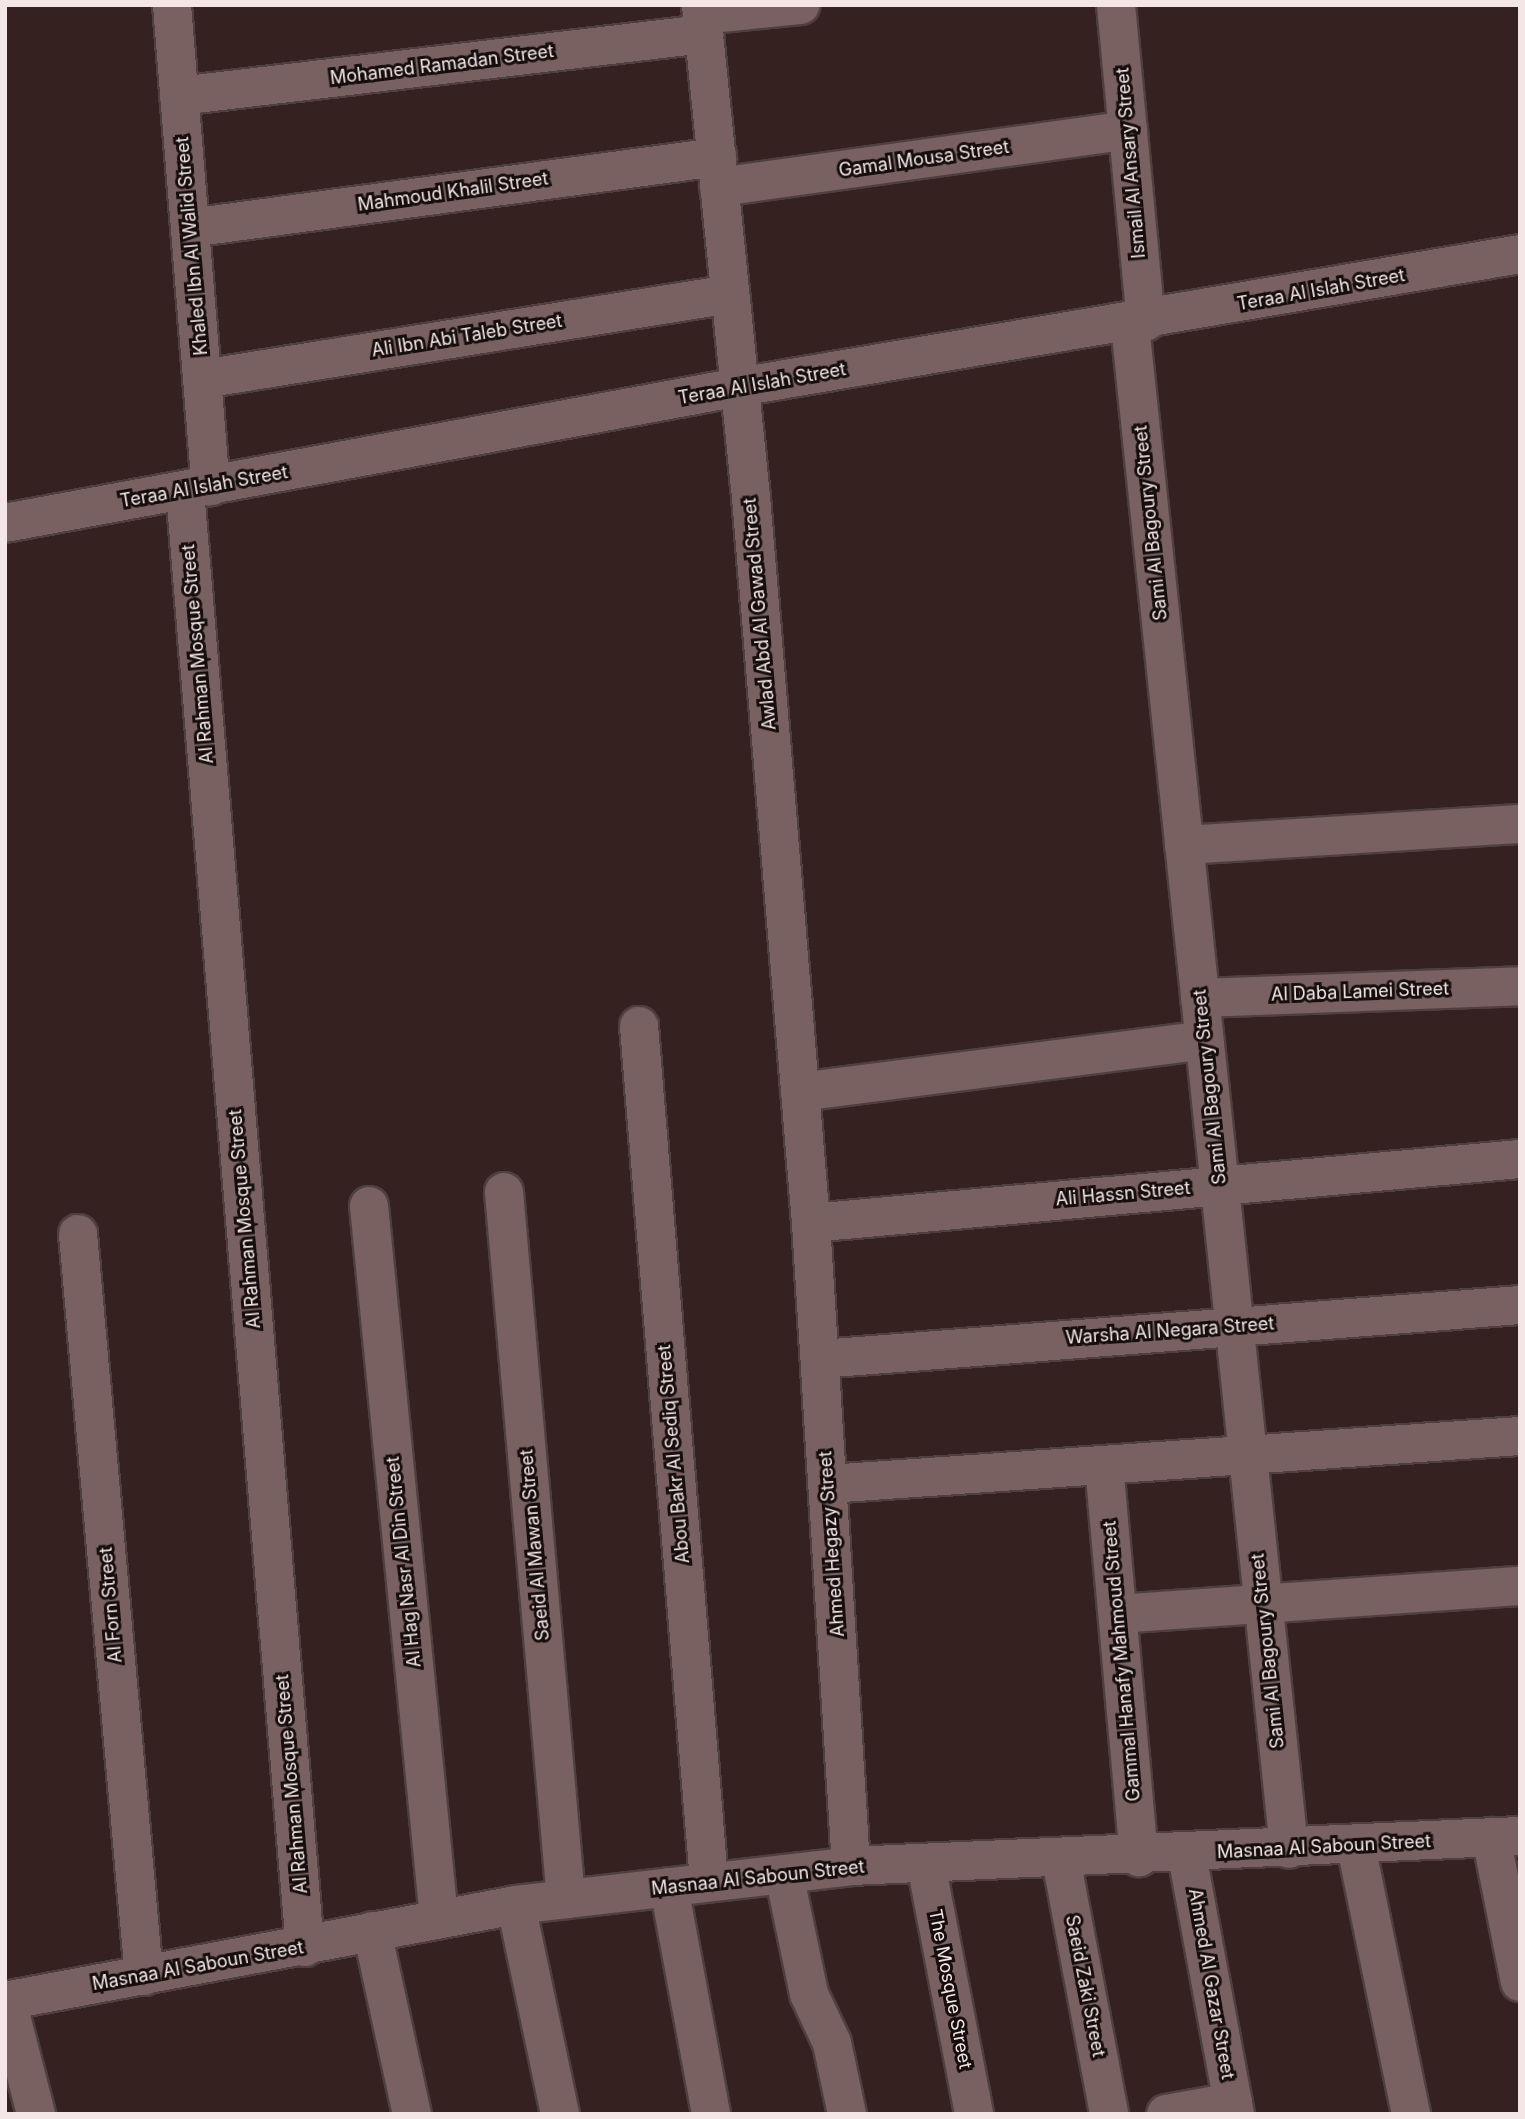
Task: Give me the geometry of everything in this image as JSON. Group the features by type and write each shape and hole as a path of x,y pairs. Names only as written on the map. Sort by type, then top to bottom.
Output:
{"street":[{"name":"Khaled Ibn Al Walid Street","path":"172,5 203,379 198,489"},
{"name":"Mohamed Ramadan Street","path":"179,96 800,5"},
{"name":"Ismail Al Ansary Street","path":"1116,5 1128,131 1138,323"},
{"name":"Awlad Abd Al Gawad Street","path":"703,18 739,387 811,1223"},
{"name":"Gamal Mousa Street","path":"718,172 1128,131"},
{"name":"Mahmoud Khalil Street","path":"190,228 718,172"},
{"name":"Teraa Al Islah Street","path":"5,523 739,387 1138,323 1520,254"},
{"name":"Ali Ibn Abi Taleb Street","path":"203,379 730,294"},
{"name":"Sami Al Bagoury Street","path":"1138,323 1184,845 1289,1849"},
{"name":"Al Rahman Mosque Street","path":"198,489 305,1947"},
{"path":"1184,845 1520,824"},
{"name":"Al Daba Lamei Street","path":"1200,998 1520,986"},
{"name":"Abou Bakr Al Sediq Street","path":"639,1026 709,1882"},
{"path":"800,1092 1205,1040"},
{"name":"Ali Hassn Street","path":"811,1223 1520,1159"},
{"name":"Saeid Al Mawan Street","path":"504,1192 566,1899"},
{"name":"Al Hag Nasr Al Din Street","path":"369,1206 439,1918"},
{"name":"Ahmed Hegazy Street","path":"811,1223 852,1866"},
{"name":"Al Forn Street","path":"78,1234 144,1976"},
{"name":"Warsha Al Negara Street","path":"820,1359 1520,1305"},
{"path":"828,1484 1520,1436"},
{"name":"Gammal Hanafy Mahmoud Street","path":"1104,1465 1139,1857"},
{"path":"1118,1614 1520,1587"},
{"path":"1505,1837 1520,1982"},
{"name":"Masnaa Al Saboun Street","path":"6,2001 305,1947 372,1931 516,1905 852,1866 1187,1855 1505,1837"},
{"path":"1356,1846 1411,2114"},
{"name":"Ahmed Al Gazar Street","path":"1187,1855 1234,2108"},
{"name":"Saeid Zaki Street","path":"1061,1859 1108,2114"},
{"name":"The Mosque Street","path":"926,1864 974,2114"},
{"path":"784,1874 809,1994 832,2043 847,2114"},
{"path":"669,1887 711,2114"},
{"path":"516,1905 560,2114"},
{"path":"372,1931 412,2114"},
{"path":"6,2001 36,2114"},
{"path":"1166,2114 1234,2108"}]}
